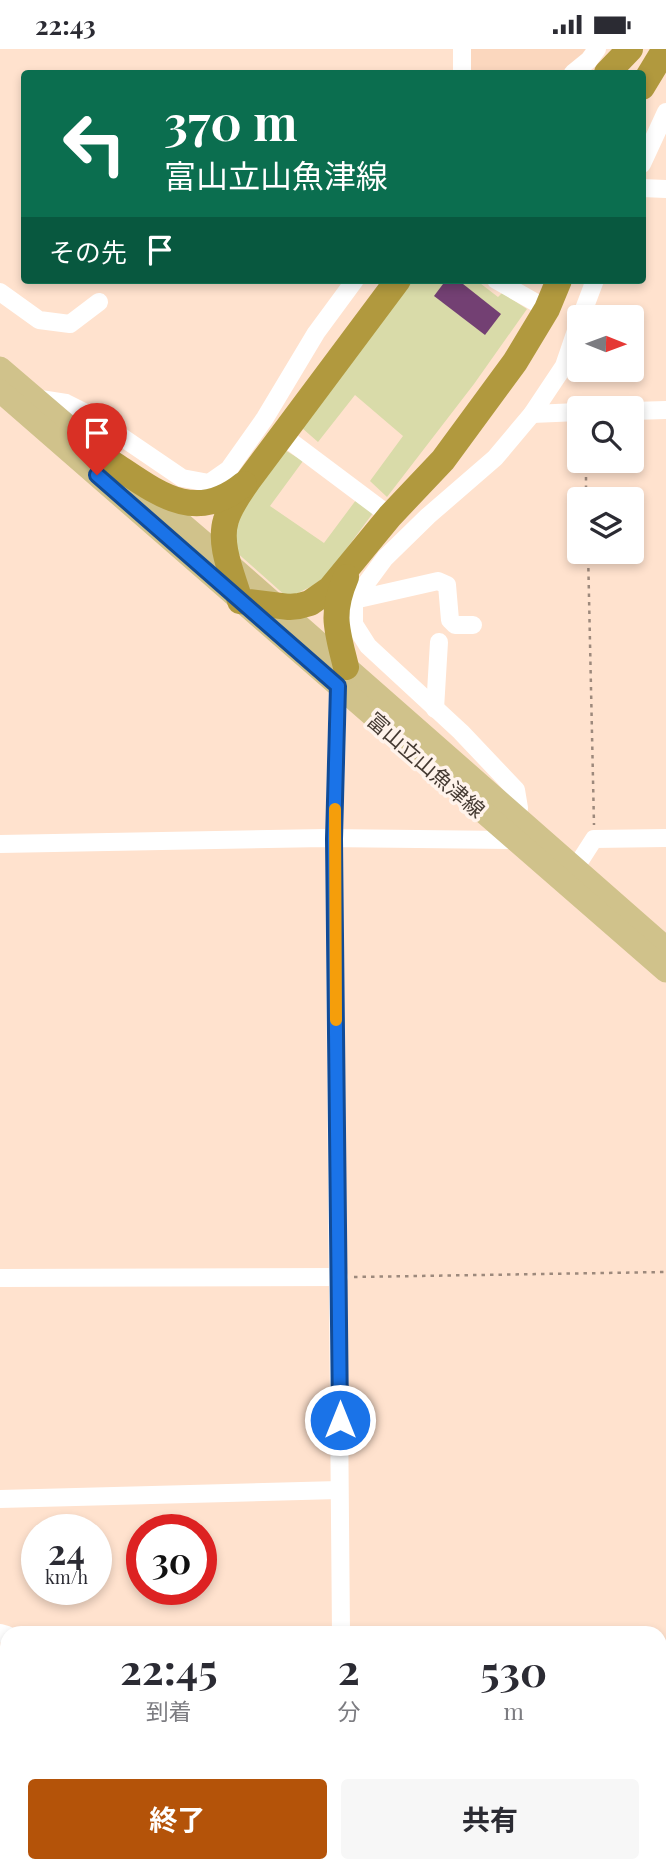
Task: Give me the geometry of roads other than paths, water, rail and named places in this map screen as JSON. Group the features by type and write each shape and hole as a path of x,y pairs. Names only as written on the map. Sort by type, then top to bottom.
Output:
{"highway":[{"path":"610,70 630,49"},
{"path":"646,80 665,49"},
{"path":"395,284 233,504 224,529 224,541 240,601 289,607 310,603 330,589 390,516 443,460 515,362 547,309 557,284"},
{"path":"112,463 171,499 191,504 218,501 248,481"},
{"path":"342,677 335,606 349,569"}],"main road":[{"name":"富山立山魚津線","path":"0,368 276,605 342,677"},
{"name":"富山立山魚津線","path":"0,391 240,601 342,677 515,829 666,971"},
{"name":"富山立山魚津線","path":"515,829 576,867 666,948"}],"street":[{"path":"462,49 462,70"},
{"path":"577,70 597,49"},
{"path":"646,156 666,113"},
{"path":"646,188 666,189"},
{"path":"34,398 66,403 88,414 181,478 209,483 229,469 265,418 316,334 352,284"},
{"path":"503,284 547,309"},
{"path":"586,305 593,284"},
{"path":"0,292 39,320 69,324 99,302"},
{"path":"0,844 334,839 515,829 519,807 516,790 461,732 368,646 354,624 355,600 385,558 428,516 495,458 532,414 567,357"},
{"path":"644,411 666,410"},
{"path":"532,414 567,413"},
{"path":"282,435 390,516"},
{"path":"355,600 438,581 447,585 450,620 455,625 473,625"},
{"path":"435,709 439,642"},
{"path":"341,1626 334,839 342,677"},
{"path":"576,867 594,839 666,838"},
{"path":"0,1278 339,1277"},
{"path":"0,1499 339,1490"}]}
